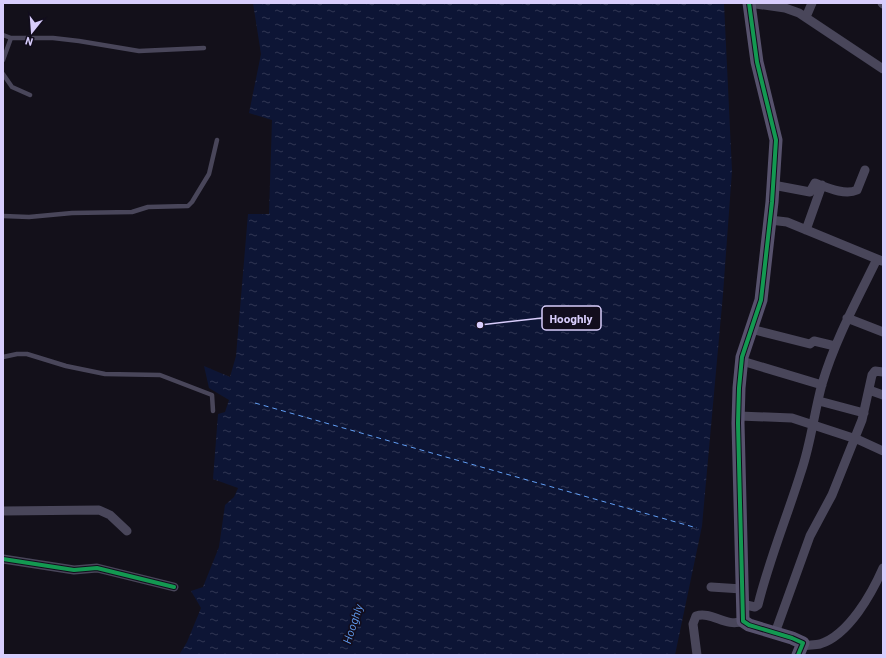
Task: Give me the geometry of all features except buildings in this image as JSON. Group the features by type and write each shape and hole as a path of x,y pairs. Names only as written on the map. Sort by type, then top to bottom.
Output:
{"street":[{"path":"800,650 803,643 775,633 748,626 743,621 739,416 742,361 761,300 770,220 776,140 757,62 749,3 785,8 806,17 883,69"},
{"path":"806,17 812,3"},
{"path":"773,185 810,192 815,183 836,190 855,191 865,170"},
{"path":"806,230 822,186"},
{"path":"742,604 755,607 758,605 779,533 801,474 822,385 835,346 847,318 880,260 787,222 770,220"},
{"path":"847,318 883,332"},
{"path":"751,329 810,344 814,341 835,346"},
{"path":"742,361 822,385"},
{"path":"775,633 808,542 832,495 864,413 873,373 883,372"},
{"path":"869,390 883,395"},
{"path":"819,401 864,413"},
{"path":"739,416 792,418 854,439 883,451"},
{"path":"3,511 99,510 110,515 127,531"},
{"path":"3,558 74,570 97,568 174,587"},
{"path":"800,650 821,644 842,631 858,612 883,568"},
{"path":"711,587 742,589"},
{"path":"697,655 693,624 696,616 704,616 731,624 743,621"}],"lane":[{"path":"3,35 11,38 53,38 139,51 204,48"},
{"path":"3,60 11,38"},
{"path":"3,74 12,87 30,95"},
{"path":"3,216 30,217 72,212 132,212 148,207 188,206 209,174 217,140"},
{"path":"3,356 27,354 66,366 105,374 160,375 212,394 213,411"}],"water":[{"name":"Hooghly","path":"253,3 724,3 732,171 723,294 702,526 675,655 179,655 187,642 201,608 191,591 203,587 219,547 225,505 234,497 238,488 213,479 218,414 225,412 229,400 209,388 204,366 230,377 236,356 248,214 269,214 272,120 249,113 261,54"}],"ferry route":[{"path":"255,403 697,528"}],"cycle path":[{"path":"749,3 757,62 776,140 772,202 761,300 742,357 739,388 738,423 743,621 749,625 792,638 803,643 798,655"},
{"path":"3,559 74,570 97,568 174,587"}],"place":[{"name":"Hooghly","path":"480,325"}]}
